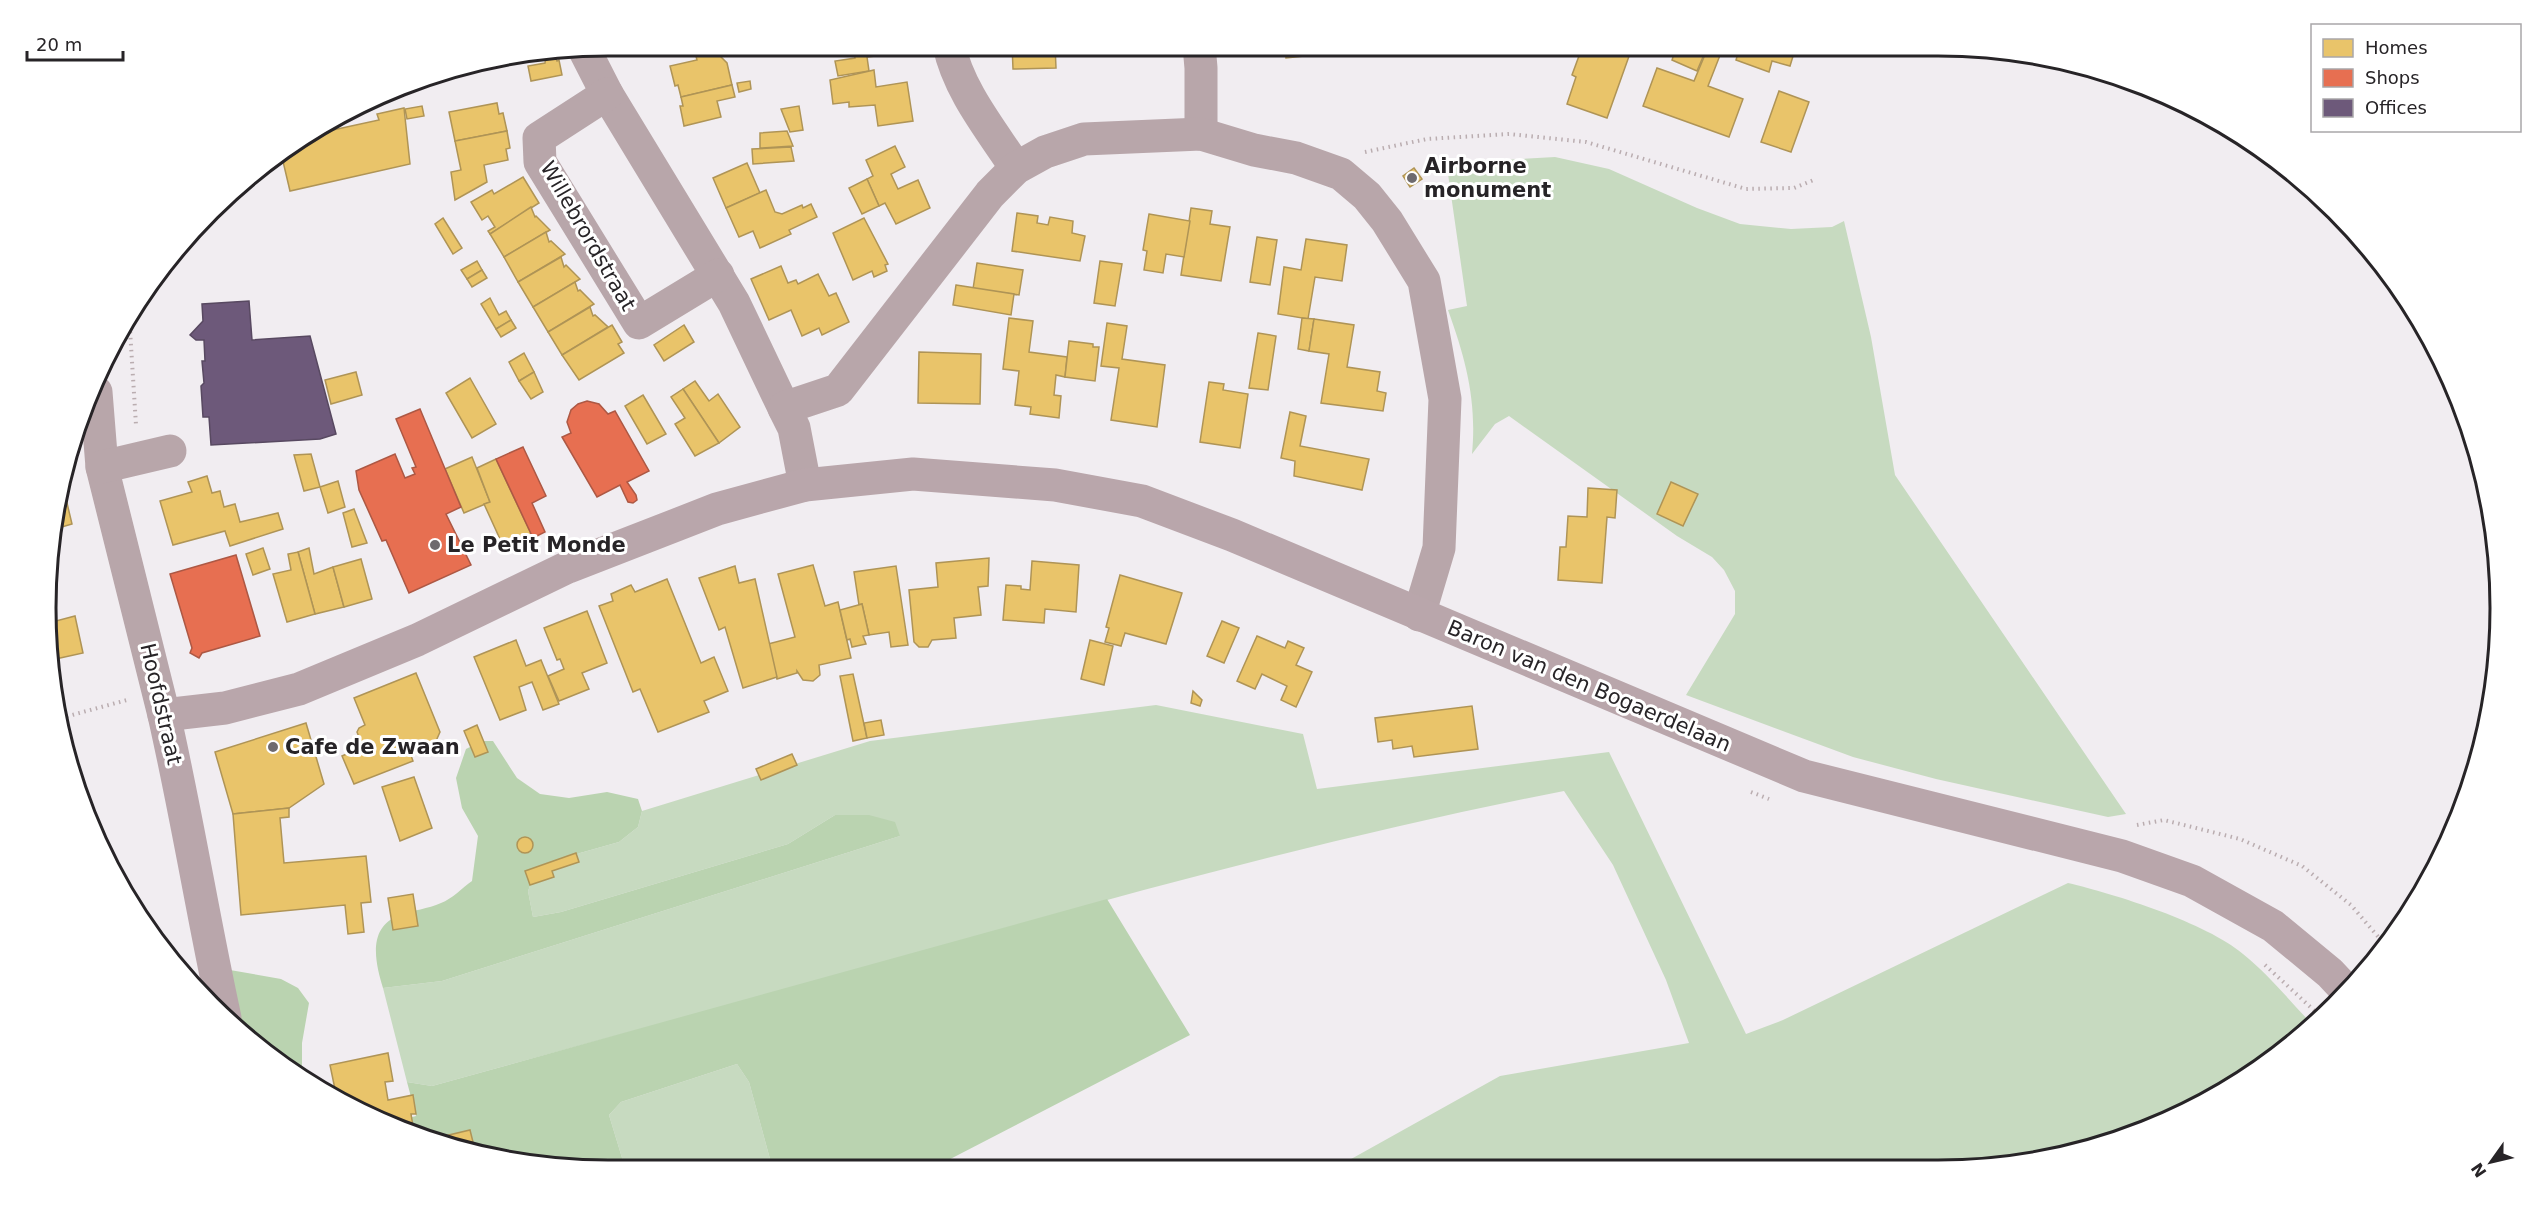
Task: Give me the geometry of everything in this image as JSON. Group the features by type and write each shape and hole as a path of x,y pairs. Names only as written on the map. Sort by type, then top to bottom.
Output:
{"main road":[{"name":"Baron van den Bogaerdelaan","path":"164,715 225,708 299,689 417,640 568,567 717,509 805,485 913,474 1055,485 1142,501 1232,535 1804,776 2122,856 2192,881 2273,926 2341,985"},
{"name":"Hoofdstraat","path":"164,715 179,778 205,925 222,1003"}],"street":[{"path":"951,56 952,62 976,106 1016,168"},
{"path":"1200,56 1201,134"},
{"path":"588,57 608,94 734,303 794,428 805,485"},
{"name":"Willebrordstraat","path":"608,94 539,138 540,162 639,323 718,275"},
{"path":"784,408 838,390 990,195 1016,168 1045,152 1084,139 1201,134 1254,150 1296,158 1341,174 1374,204 1424,281 1445,399 1439,548 1419,615"},
{"name":"Hoofdstraat","path":"94,407 102,467 164,715"},
{"path":"102,467 170,451"}],"path":[{"path":"1341,174 1359,153 1427,139 1509,134 1586,142 1746,189 1794,188 1816,179"},
{"path":"130,332 137,459"},
{"path":"66,717 130,700"},
{"path":"1741,788 1774,801"},
{"path":"2257,958 2315,1011"}],"green space":[{"path":"1555,157 1609,169 1697,208 1740,224 1791,229 1832,227 1844,221 1871,337 1895,475 2126,814 2108,817 1936,779 1853,757 1686,695 1735,614 1735,591 1724,570 1712,557 1677,536 1509,416 1495,424 1472,454 1473,416 1469,381 1448,310 1467,306 1447,167 1488,161"},
{"path":"1156,705 1303,734 1317,789 1609,752 1746,1034 1783,1020 2068,883 2160,911 2227,942 2261,970 2307,1018 2244,1067 2181,1104 2115,1131 2080,1142 2009,1156 1937,1160 1349,1160 1500,1076 1689,1043 1666,980 1613,865 1564,791 1399,826 1235,866 432,1086 407,1082 383,988 442,981 900,836 835,815 788,844 561,912 533,917 528,891 535,873 580,853 619,842 638,827 642,811 870,741"},
{"path":"482,741 493,741 517,778 540,794 569,798 607,792 638,799 642,811 638,827 619,842 580,853 535,873 528,891 533,917 561,912 788,844 835,815 869,815 895,822 900,836 442,981 383,988 376,957 376,946 382,928 400,915 445,901 472,881 478,836 462,808 456,778 466,749"},
{"path":"1107,899 1190,1035 948,1160 770,1160 749,1082 737,1064 621,1102 609,1115 623,1160 572,1159 500,1150 465,1142 401,1120 416,1116 407,1082 432,1086"},
{"path":"230,970 281,979 298,988 309,1003 302,1043 302,1068 272,1046 241,1020"},
{"path":"737,1064 749,1082 770,1160 623,1160 609,1115 621,1102"}],"building: Homes":[{"path":"696,56 720,56 727,63 732,85 681,97 678,85 675,86 670,66 697,60"},
{"path":"855,56 875,56 867,57 869,71 838,76 835,61 855,58"},
{"path":"1012,56 1055,56 1056,68 1013,69"},
{"path":"1579,56 1629,56 1607,118 1567,104 1576,77 1572,75"},
{"path":"1673,56 1703,56 1697,71 1672,60"},
{"path":"1704,56 1720,56 1708,86 1743,99 1729,137 1643,106 1657,68 1694,81"},
{"path":"1737,56 1793,56 1790,66 1772,61 1769,72 1736,60"},
{"path":"545,59 559,60 562,75 531,81 528,66 545,63"},
{"path":"874,70 876,87 907,82 913,121 878,126 875,105 849,107 849,102 833,104 830,80"},
{"path":"750,81 751,89 739,92 737,83"},
{"path":"732,85 735,97 717,101 721,117 684,126 680,106 683,106 681,97"},
{"path":"1779,91 1809,102 1791,152 1761,142"},
{"path":"497,103 499,114 503,113 507,131 455,141 449,112"},
{"path":"422,106 424,116 407,119 405,109"},
{"path":"799,106 803,130 790,132 781,109"},
{"path":"404,108 410,164 290,191 283,162 332,130 379,120 377,114"},
{"path":"507,131 510,148 506,149 508,160 484,165 487,182 455,200 451,172 461,170 455,141"},
{"path":"787,131 793,146 760,148 760,133"},
{"path":"895,146 905,167 891,174 898,189 918,180 930,208 896,224 885,203 879,206 867,179 873,176 866,160"},
{"path":"791,147 794,161 753,164 752,149"},
{"path":"747,163 760,193 726,208 713,178"},
{"name":"Airborne monument","path":"1414,168 1422,179 1410,187 1403,176"},
{"path":"523,177 539,203 490,234 488,231 495,227 488,216 482,220 471,202 492,190 494,194"},
{"path":"867,179 879,206 862,214 849,188"},
{"path":"766,190 775,212 782,214 802,205 803,208 811,204 817,217 789,230 791,234 760,248 753,231 739,237 726,208"},
{"path":"531,207 535,217 550,230 504,257 490,234"},
{"path":"1191,208 1212,211 1210,224 1230,227 1221,281 1181,275"},
{"path":"1017,213 1038,216 1037,223 1048,225 1050,217 1073,221 1072,233 1085,236 1080,261 1012,251"},
{"path":"1149,214 1190,221 1184,257 1166,254 1163,273 1144,270 1147,251 1143,250"},
{"path":"443,218 462,248 453,254 435,224"},
{"path":"864,218 888,264 885,265 887,271 874,277 872,271 853,280 833,233"},
{"path":"546,232 549,242 551,241 565,254 518,282 504,257"},
{"path":"1257,237 1277,240 1270,285 1250,282"},
{"path":"1306,239 1347,245 1342,281 1315,277 1308,319 1278,314 1284,267 1301,270"},
{"path":"561,257 564,267 566,265 580,279 533,307 518,282"},
{"path":"477,261 482,270 467,279 461,270"},
{"path":"1100,261 1122,264 1115,306 1094,303"},
{"path":"977,263 1023,270 1019,295 973,289"},
{"path":"781,266 788,283 796,280 798,284 818,274 829,296 836,293 849,322 822,335 819,328 802,336 791,310 769,320 751,279"},
{"path":"482,270 487,278 472,287 467,279"},
{"path":"575,282 578,291 580,290 594,304 548,332 533,307"},
{"path":"956,285 1014,294 1011,315 953,305"},
{"path":"490,298 499,315 506,311 511,320 496,329 481,304"},
{"path":"590,307 593,316 595,315 608,327 562,355 548,332"},
{"path":"1009,318 1033,321 1029,352 1067,357 1065,377 1056,375 1054,395 1061,396 1059,418 1030,414 1031,407 1015,405 1019,371 1003,369"},
{"path":"1302,318 1314,319 1309,351 1298,349"},
{"path":"1314,319 1354,325 1347,367 1380,372 1377,391 1386,393 1383,411 1321,403 1329,354 1309,351"},
{"path":"511,320 516,328 501,337 496,329"},
{"path":"1107,323 1127,326 1122,359 1165,365 1157,427 1111,420 1119,368 1101,366"},
{"path":"612,325 622,342 618,344 624,353 579,380 562,355"},
{"path":"684,325 694,342 664,361 654,345"},
{"path":"1258,333 1276,336 1268,390 1249,388"},
{"path":"1069,341 1099,347 1095,381 1065,377"},
{"path":"919,352 981,354 980,404 918,403"},
{"path":"524,353 534,372 519,381 509,362"},
{"path":"356,372 362,395 331,404 325,380"},
{"path":"534,372 543,392 531,399 519,381"},
{"path":"470,378 496,424 472,438 446,393"},
{"path":"695,381 709,401 718,394 740,427 719,443 683,389"},
{"path":"1209,382 1224,384 1223,390 1248,394 1240,448 1200,442"},
{"path":"683,389 719,443 695,456 675,424 685,418 671,397"},
{"path":"643,395 666,434 647,444 625,406"},
{"path":"1290,412 1306,416 1300,446 1369,459 1362,490 1294,476 1295,461 1281,458"},
{"path":"311,454 320,487 304,491 294,455"},
{"path":"472,457 490,502 464,513 445,469"},
{"path":"496,459 533,538 505,550 484,504 490,502 477,468"},
{"path":"207,476 212,493 220,491 224,507 235,504 240,522 278,513 283,529 230,546 225,531 173,545 160,501 192,492 188,482"},
{"path":"338,481 345,507 328,513 320,487"},
{"path":"1671,482 1698,494 1683,526 1657,514"},
{"path":"1588,488 1617,490 1615,518 1607,517 1602,583 1558,580 1560,547 1566,547 1568,516 1587,517"},
{"path":"66,499 72,524 61,527"},
{"path":"354,509 367,543 352,547 343,513"},
{"path":"263,548 270,569 253,575 246,554"},
{"path":"309,548 314,574 333,567 344,607 315,614 298,552"},
{"path":"298,552 315,614 287,622 273,574 291,570 288,554"},
{"path":"989,558 988,586 978,587 981,615 954,618 956,638 932,640 928,647 919,647 914,642 909,590 938,587 936,563"},
{"path":"361,559 372,599 344,607 333,567"},
{"path":"1032,561 1079,565 1076,612 1045,609 1044,623 1003,620 1006,585 1021,586 1021,589 1030,590"},
{"path":"813,565 825,606 838,602 851,658 819,665 820,675 813,681 803,680 797,671 797,673 777,679 768,644 795,637 778,574"},
{"path":"735,566 739,583 755,579 777,677 743,688 725,627 719,630 699,578"},
{"path":"896,566 908,645 891,647 889,632 869,635 862,604 859,605 854,572"},
{"path":"1120,575 1182,593 1166,644 1125,633 1121,646 1105,642 1109,628 1106,627"},
{"path":"667,579 701,663 714,657 728,691 704,701 709,712 658,732 640,689 633,692 599,606 613,601 611,594 631,585 635,592"},
{"path":"862,604 869,635 863,636 866,644 852,647 850,639 847,640 840,610"},
{"path":"587,611 607,663 582,673 589,689 559,701 548,676 564,669 560,659 557,660 544,628"},
{"path":"75,616 83,653 58,658 56,621"},
{"path":"1222,621 1239,628 1224,663 1207,656"},
{"path":"1257,636 1285,648 1288,641 1304,648 1296,665 1312,672 1296,707 1281,700 1287,686 1262,674 1255,689 1237,681"},
{"path":"516,640 526,666 541,660 559,704 543,710 532,682 519,687 526,710 500,720 474,657"},
{"path":"1090,640 1113,646 1104,685 1081,679"},
{"path":"416,673 440,732 436,741 425,745 417,743 408,747 413,761 354,784 342,756 363,747 357,732 365,725 354,698"},
{"path":"853,674 867,738 853,741 840,676"},
{"path":"1193,691 1202,700 1200,706 1191,703"},
{"path":"1472,706 1478,749 1414,757 1412,746 1393,749 1392,740 1378,742 1375,718"},
{"path":"881,720 884,735 867,738 864,723"},
{"path":"306,723 324,784 289,808 233,814 215,752"},
{"path":"477,725 488,752 475,757 464,731"},
{"path":"792,754 797,765 761,780 756,769"},
{"path":"414,777 432,828 400,841 382,787"},
{"path":"289,808 289,817 280,818 284,863 366,856 371,902 361,903 364,932 348,934 345,905 241,915 233,814"},
{"path":"525,837 531,839 533,845 531,851 525,853 519,851 517,845 519,839"},
{"path":"576,853 579,862 552,871 554,877 530,885 525,871"},
{"path":"413,894 418,926 393,930 388,898"},
{"path":"388,1053 393,1081 385,1082 388,1100 413,1095 416,1114 411,1114 413,1124 364,1104 335,1087 330,1065"},
{"path":"470,1130 473,1142 470,1143 445,1136"}],"building: Shops":[{"path":"587,401 599,404 608,414 615,411 649,471 627,482 636,495 637,500 633,503 628,502 620,485 597,497 562,437 571,433 567,422 571,410"},
{"path":"420,409 461,507 446,514 471,565 409,593 386,540 382,541 359,490 356,471 395,454 405,478 415,474 412,468 416,467 396,419"},
{"path":"523,447 546,496 532,503 545,532 533,538 496,459"},
{"path":"236,555 260,636 202,653 199,658 190,653 192,648 170,574"}],"building: Offices":[{"path":"249,301 252,340 310,336 336,434 320,439 211,445 209,417 203,417 201,386 204,383 202,361 205,361 204,340 196,340 190,335 203,321 202,304"}],"place":[{"name":"Airborne monument","path":"1412,178"},
{"name":"Le Petit Monde","path":"435,545"},
{"name":"Cafe de Zwaan","path":"273,747"}]}
